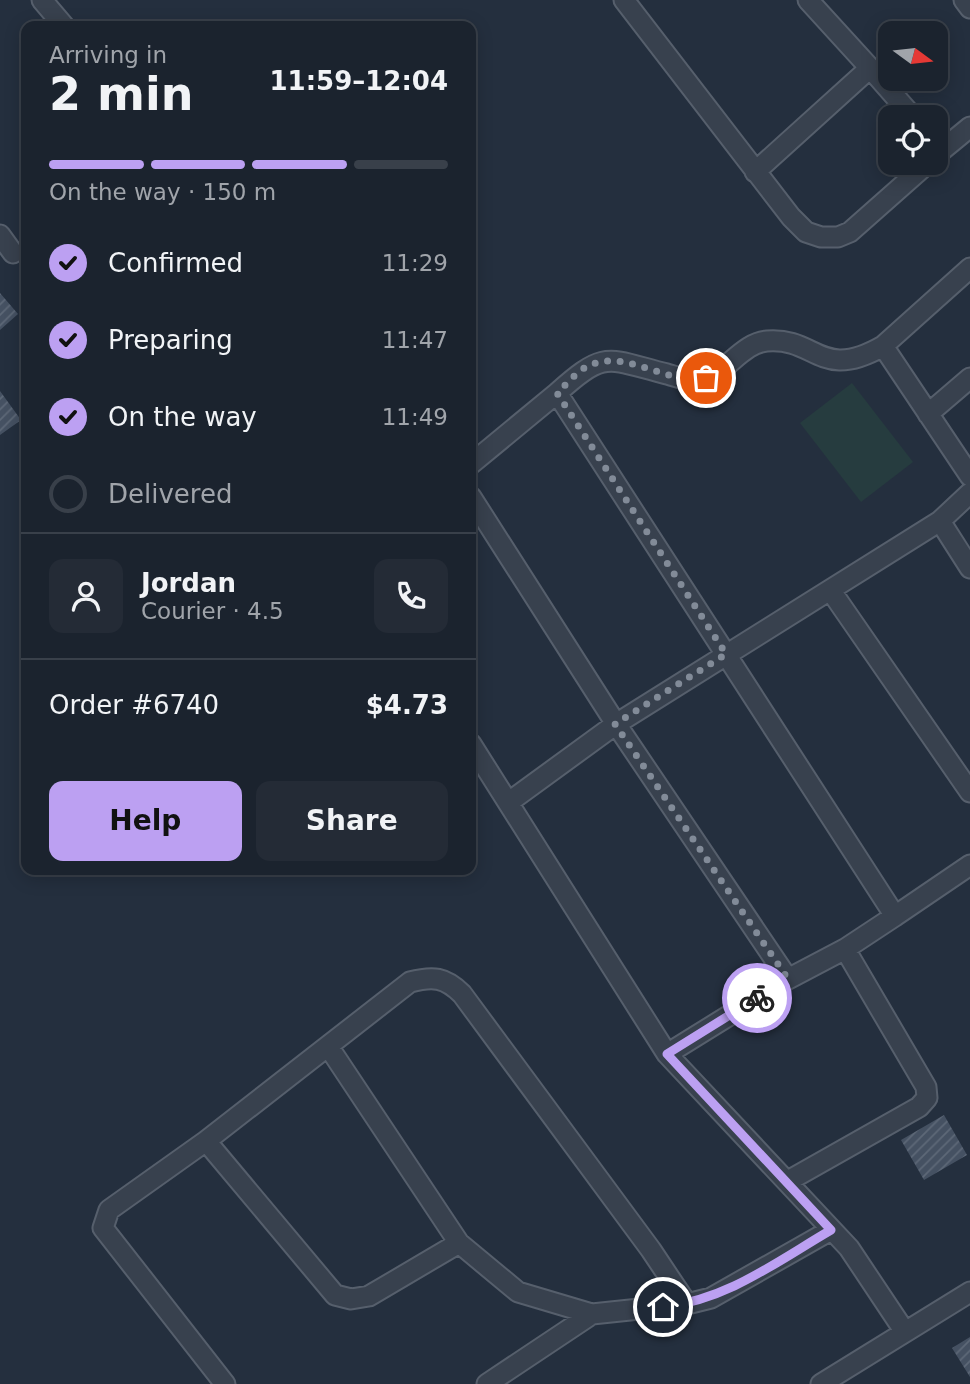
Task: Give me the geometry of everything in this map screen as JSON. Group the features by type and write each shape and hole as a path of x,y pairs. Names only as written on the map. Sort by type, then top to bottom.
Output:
{"street":[{"path":"42,0 60,21"},
{"path":"624,0 755,172 806,232 821,237 838,237 850,232 912,175"},
{"path":"808,0 902,105"},
{"path":"964,0 970,8"},
{"path":"755,172 870,68"},
{"path":"948,144 970,127"},
{"path":"0,235 13,253"},
{"path":"476,460 588,366 611,360 695,380 717,373 765,341 778,341 826,359 844,361 862,358 883,346 970,268"},
{"path":"883,346 970,476"},
{"path":"928,414 970,378"},
{"path":"557,393 895,916"},
{"path":"509,802 615,724 940,521 970,493"},
{"path":"476,505 615,724 788,979"},
{"path":"940,521 970,568"},
{"path":"831,591 970,792"},
{"path":"476,752 667,1054 849,1248 905,1332"},
{"path":"667,1054 788,979 845,949 970,865"},
{"path":"788,1181 919,1107 927,1098 926,1087 845,949"},
{"path":"225,1384 103,1228 109,1210 206,1141 410,982 429,977 449,981 462,994 687,1304"},
{"path":"328,1046 459,1243 518,1292 592,1314 687,1304 722,1294 831,1230"},
{"path":"206,1141 335,1295 351,1299 369,1296 459,1243"},
{"path":"821,1384 970,1292"},
{"path":"488,1384 592,1314"}],"green space":[{"path":"852,383 913,462 861,502 800,423"}],"building":[{"path":"0,293 18,314 0,330"},
{"path":"0,391 21,420 0,435"},
{"path":"944,1115 967,1155 924,1180 901,1140"},
{"path":"970,1337 970,1377 952,1348"}],"way so far":[{"path":"706,378 685,379 611,360 588,366 557,393 726,654 615,724 788,979 757,998"}],"route":[{"path":"663,1307 687,1304 722,1294 831,1230 667,1054 757,998"}]}
